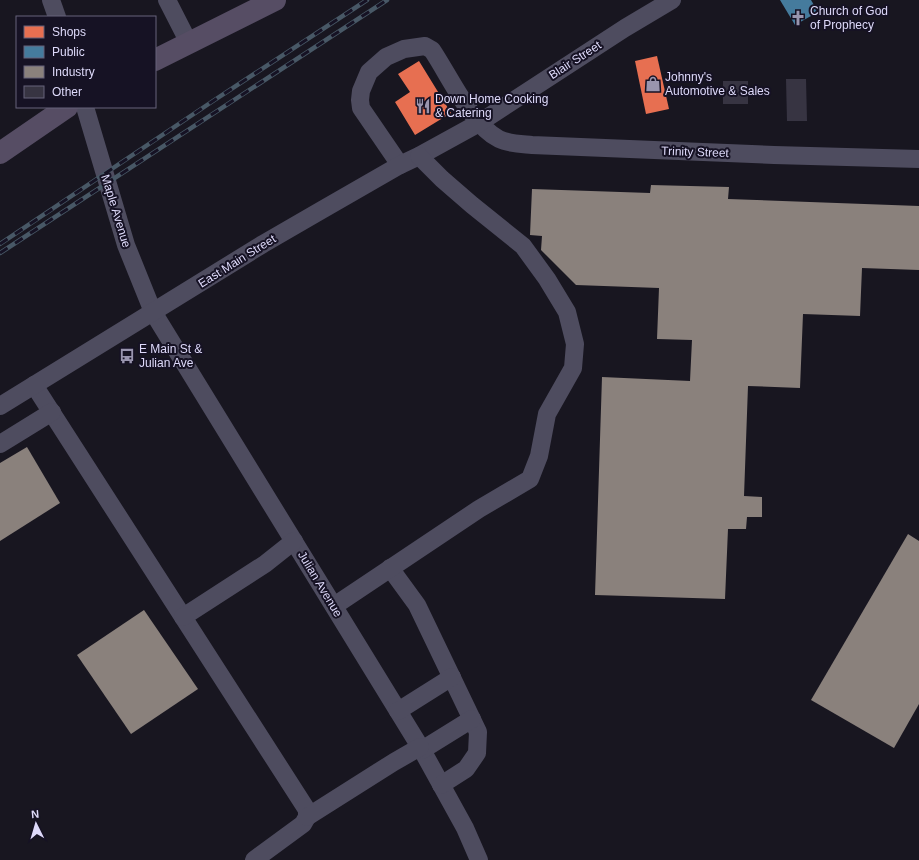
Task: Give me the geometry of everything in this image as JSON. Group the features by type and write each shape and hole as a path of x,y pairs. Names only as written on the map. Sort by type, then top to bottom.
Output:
{"main road":[{"path":"156,60 271,1"},
{"path":"0,153 66,108"}],"street":[{"path":"51,0 57,16"},
{"path":"167,0 190,43"},
{"name":"Blair Street","path":"479,123 625,28 672,0"},
{"path":"400,165 360,108 361,91 369,72 386,57 404,49 425,46 432,50 460,96 479,123"},
{"name":"Maple Avenue","path":"85,108 126,245 154,312"},
{"name":"East Main Street","path":"0,406 263,244 400,165 479,123"},
{"name":"Trinity Street","path":"479,123 487,131 498,138 511,143 532,145 774,156 919,159"},
{"path":"334,606 479,509 530,479 539,456 548,414 574,368 575,344 567,312 547,279 527,251 523,246 472,205 419,156"},
{"name":"Julian Avenue","path":"154,312 398,710 465,828 479,860"},
{"path":"34,385 307,810 307,817"},
{"path":"0,444 52,412"},
{"path":"183,617 265,564 294,541"},
{"path":"390,568 417,605 478,732 476,753 466,769 441,785"},
{"path":"398,710 452,677"},
{"path":"254,860 303,824 307,817 394,762 421,749 472,719"}],"building: Shops":[{"path":"657,56 669,109 646,114 635,61"},
{"path":"419,61 451,113 415,135 395,102 410,92 398,74"}],"building: Public":[{"name":"Church of God of Prophecy","path":"780,0 811,0 818,12 795,25"}],"building: Industry":[{"path":"651,185 729,187 728,199 919,206 919,270 862,268 860,316 803,314 800,388 748,386 744,496 762,497 762,517 747,517 746,529 728,529 725,599 595,595 602,377 690,381 692,340 657,339 659,288 576,285 541,250 542,236 530,235 532,189 650,193"},
{"path":"27,447 60,503 0,541 0,463"},
{"path":"908,534 919,541 919,704 894,748 811,700"},
{"path":"144,610 198,689 131,734 77,655"}],"building: Other":[{"path":"786,79 806,79 807,121 787,121"},
{"path":"723,81 748,81 748,104 723,104"}],"railway":[{"path":"0,244 367,0"},
{"path":"0,253 387,0"}],"place":[{"name":"Church of God of Prophecy","path":"798,18"},
{"name":"Johnny's Automotive & Sales","path":"653,84"},
{"name":"Down Home Cooking & Catering","path":"423,106"},
{"name":"E Main St & Julian Ave","path":"127,356"}]}
